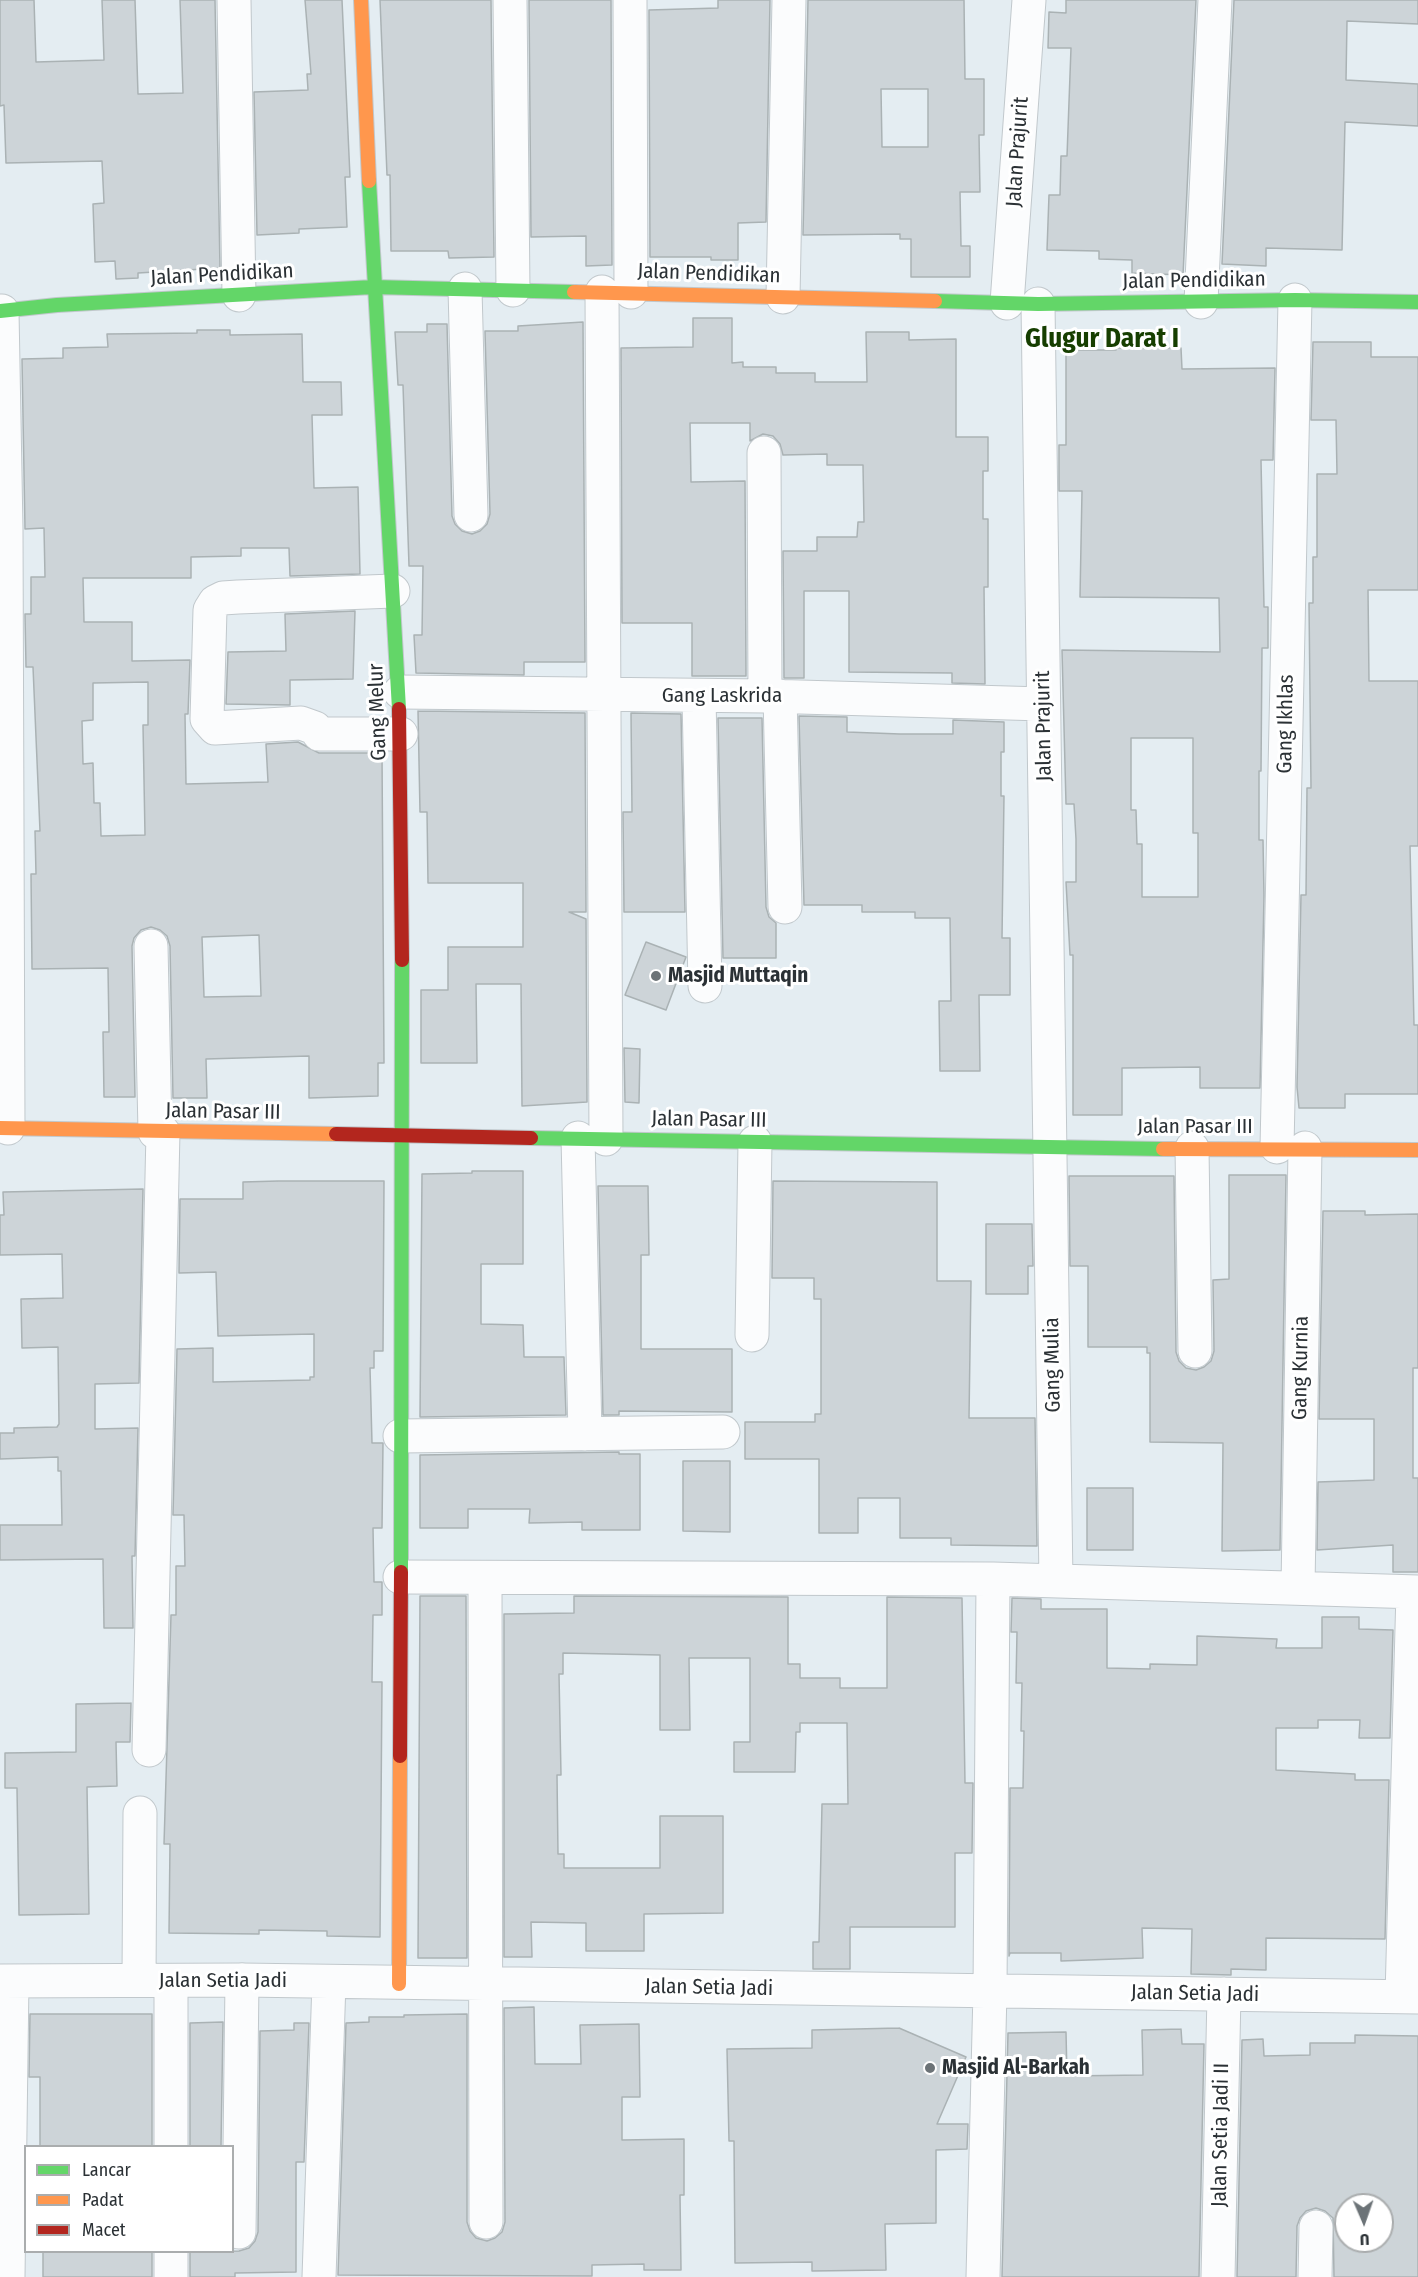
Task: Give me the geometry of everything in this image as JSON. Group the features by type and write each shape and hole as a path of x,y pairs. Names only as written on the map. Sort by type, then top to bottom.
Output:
{"street":[{"path":"234,0 239,295"},
{"name":"Gang Melur","path":"361,0 373,287 401,734 403,1136 399,1984"},
{"path":"510,0 513,290"},
{"path":"585,1434 617,292 630,0"},
{"path":"783,297 789,0"},
{"name":"Jalan Prajurit","path":"1029,0 1023,304 1043,704 1050,1148"},
{"path":"1200,302 1215,0"},
{"name":"Jalan Pendidikan","path":"1,311 57,305 373,287 1023,304 1295,300 1418,302"},
{"path":"465,289 471,515"},
{"name":"Gang Ikhlas","path":"1291,1148 1295,300"},
{"path":"1,311 6,542 4,1128"},
{"path":"764,453 773,696 785,906"},
{"path":"393,591 238,597 223,598 215,602 210,610 207,719 215,728 301,723 315,728 319,734 401,734"},
{"name":"Gang Laskrida","path":"400,692 773,696 1043,704"},
{"path":"699,697 705,986"},
{"path":"149,1750 159,1132 151,946"},
{"name":"Jalan Pasar III","path":"4,1128 1050,1148 1418,1150"},
{"path":"752,1335 755,1142"},
{"name":"Gang Mulia","path":"1050,1148 1056,1581"},
{"path":"1192,1148 1195,1351"},
{"name":"Gang Kurnia","path":"1291,1148 1298,1588"},
{"path":"400,1436 723,1432"},
{"path":"400,1577 993,1579 1298,1588 1415,1597 1410,1997"},
{"path":"484,1578 486,2222"},
{"path":"983,2277 990,1991 993,1579"},
{"path":"140,1813 171,2145"},
{"path":"239,2232 242,1980"},
{"name":"Jalan Setia Jadi","path":"6,1981 242,1980 1410,1997"},
{"path":"6,1981 8,2277"},
{"path":"319,2277 329,1982"},
{"name":"Jalan Setia Jadi II","path":"1218,2277 1224,1994"},
{"path":"1315,2277 1316,2227"},
{"path":"171,2253 171,2277"}],"building":[{"path":"0,0 34,0 36,62 104,60 102,0 135,0 138,94 183,93 180,0 215,0 220,268 138,273 138,278 116,279 115,261 95,262 93,204 104,203 102,161 6,163 4,105 0,106"},
{"path":"305,0 342,0 350,177 345,177 347,227 299,229 299,233 257,235 254,92 308,90 307,74 311,74"},
{"path":"380,0 491,0 494,257 449,258 448,251 391,251 390,175 387,175"},
{"path":"529,0 611,0 612,265 586,266 586,236 531,237"},
{"path":"718,0 770,0 766,222 738,223 738,260 711,260 711,257 650,257 649,10 718,8"},
{"path":"808,0 964,0 965,79 984,79 984,135 979,135 980,192 960,192 961,246 970,246 970,277 911,277 911,239 900,239 900,234 803,235","holes":["881,89 928,89 928,147 882,147"]},
{"path":"1066,0 1196,0 1183,275 1132,273 1132,260 1099,259 1099,251 1047,250 1049,195 1060,195 1061,156 1067,156 1071,48 1048,48 1049,12 1066,13"},
{"path":"1234,0 1418,0 1418,24 1347,21 1346,80 1418,84 1418,126 1345,122 1342,250 1266,248 1266,266 1222,264"},
{"path":"693,318 732,318 732,363 743,362 743,367 776,367 776,373 815,373 815,382 867,382 866,332 909,332 909,340 956,339 956,437 988,437 988,471 983,471 983,519 988,519 988,587 984,587 985,684 952,683 952,673 849,672 849,591 804,591 804,678 784,678 783,551 817,551 817,537 857,537 858,522 864,522 863,465 827,465 827,454 783,455 780,444 773,436 763,434 750,441 750,423 690,423 691,482 745,481 746,676 692,676 692,623 622,623 621,348 693,347"},
{"path":"583,322 585,662 524,662 524,675 416,673 414,635 422,635 423,566 409,566 403,385 398,385 395,332 427,332 427,324 447,324 452,516 455,524 462,531 472,534 480,531 487,524 490,514 485,331 518,331 518,326"},
{"path":"197,330 230,330 230,335 302,334 303,382 341,382 342,415 312,415 314,488 358,487 360,574 290,576 289,548 241,548 241,556 191,557 191,578 83,578 84,622 132,622 132,661 190,660 188,714 185,714 186,784 268,782 266,744 298,742 319,753 382,753 384,1063 378,1063 378,1096 309,1098 309,1056 206,1059 207,1098 173,1098 170,946 167,936 151,927 141,930 134,938 132,946 135,1097 104,1097 103,1032 109,1032 108,968 32,969 31,874 36,874 35,831 40,831 33,667 26,667 25,614 31,614 31,577 45,577 44,528 25,529 22,359 63,358 63,348 108,347 107,334 197,333","holes":["148,682 148,725 143,725 145,835 101,836 100,803 94,803 93,763 83,764 82,721 93,720 93,683","259,935 261,996 204,997 202,937"]},
{"path":"1313,342 1371,342 1371,357 1418,357 1418,590 1368,590 1369,681 1418,681 1418,846 1410,846 1414,1025 1418,1025 1418,1094 1345,1094 1345,1108 1299,1108 1297,1087 1301,895 1306,895 1307,788 1311,788 1309,603 1313,603 1313,557 1317,557 1317,474 1337,474 1336,420 1311,420"},
{"path":"1116,348 1181,348 1182,369 1275,368 1273,460 1261,460 1264,607 1268,607 1268,648 1262,648 1261,771 1259,771 1259,840 1263,840 1264,896 1260,1088 1200,1088 1200,1067 1122,1068 1122,1115 1073,1115 1073,955 1070,955 1066,882 1076,882 1076,839 1074,804 1066,804 1062,650 1220,652 1219,598 1080,597 1082,491 1059,491 1059,445 1066,445 1066,350 1116,350","holes":["1131,738 1193,738 1193,833 1198,833 1198,897 1142,897 1142,844 1137,844 1136,810 1131,810"]},
{"path":"355,611 353,679 290,680 290,705 226,704 228,652 286,651 285,614"},
{"path":"418,711 585,713 586,912 569,912 586,919 587,1102 522,1106 521,984 476,984 477,1063 421,1063 421,990 448,990 448,947 523,947 523,883 428,883 427,812 420,812"},
{"path":"631,713 681,714 685,912 624,912 623,812 632,812"},
{"path":"799,716 847,717 847,732 900,734 953,734 953,720 1004,722 1004,752 1001,752 1001,796 1004,796 1002,938 1010,938 1010,995 979,995 980,1071 940,1071 939,1001 951,1001 950,918 915,918 915,912 862,912 862,905 804,905"},
{"path":"718,718 762,718 766,907 769,917 776,923 776,958 723,958"},
{"name":"Masjid Muttaqin","path":"646,942 686,957 666,1010 625,995"},
{"path":"624,1048 640,1049 639,1103 625,1102"},
{"path":"472,1171 523,1171 523,1264 481,1264 481,1324 523,1325 524,1357 564,1357 566,1415 420,1417 422,1174 472,1173"},
{"path":"1229,1175 1286,1175 1280,1550 1222,1551 1223,1443 1150,1442 1150,1353 1147,1353 1147,1347 1088,1347 1088,1266 1070,1266 1069,1176 1174,1176 1176,1352 1179,1361 1186,1368 1196,1370 1204,1367 1211,1361 1214,1351 1213,1280 1229,1279"},
{"path":"384,1181 383,1351 374,1351 374,1368 370,1368 372,1443 383,1443 382,1528 373,1528 374,1582 382,1582 382,1615 373,1615 372,1682 382,1682 380,1937 327,1936 327,1931 259,1930 259,1934 169,1933 170,1844 164,1844 171,1615 176,1615 176,1566 185,1566 184,1515 173,1515 177,1349 213,1348 213,1382 310,1380 310,1377 314,1377 314,1334 218,1336 216,1272 179,1273 180,1199 243,1199 243,1182"},
{"path":"773,1181 937,1182 937,1281 971,1281 969,1418 1035,1418 1037,1546 951,1545 951,1538 900,1538 900,1498 858,1498 858,1533 819,1533 819,1459 745,1459 745,1422 815,1422 815,1414 821,1414 821,1299 814,1299 814,1278 772,1278"},
{"path":"598,1186 648,1186 649,1255 641,1255 641,1349 732,1349 732,1412 619,1411 619,1415 603,1415"},
{"path":"143,1189 139,1383 95,1384 95,1429 138,1428 135,1556 132,1556 133,1628 104,1628 103,1559 0,1560 0,1525 62,1525 61,1471 58,1471 58,1457 0,1459 0,1433 14,1433 14,1428 57,1427 59,1424 58,1347 22,1348 21,1299 63,1298 62,1254 0,1255 0,1215 4,1215 3,1192"},
{"path":"1323,1211 1365,1211 1365,1215 1418,1214 1418,1368 1413,1368 1413,1478 1418,1478 1418,1572 1393,1572 1393,1545 1317,1550 1318,1482 1374,1480 1374,1419 1319,1419"},
{"path":"986,1224 1032,1224 1033,1266 1028,1266 1028,1294 986,1294"},
{"path":"619,1452 619,1454 640,1454 640,1530 582,1530 582,1522 529,1523 530,1509 468,1509 468,1528 420,1528 420,1455"},
{"path":"683,1461 730,1461 730,1532 683,1531"},
{"path":"1087,1488 1133,1488 1133,1550 1087,1550"},
{"path":"420,1596 466,1596 467,1958 418,1958"},
{"path":"574,1596 788,1597 788,1664 800,1664 800,1678 840,1678 840,1688 887,1688 887,1597 962,1598 965,1783 973,1783 972,1853 955,1853 955,1927 850,1927 850,1969 813,1969 813,1942 819,1942 822,1804 848,1804 847,1723 800,1723 800,1732 796,1732 795,1772 734,1772 734,1742 750,1742 750,1658 689,1658 690,1730 660,1730 660,1655 563,1653 563,1674 559,1674 561,1775 557,1775 558,1854 564,1854 564,1868 660,1868 660,1816 723,1816 723,1913 644,1914 644,1951 586,1951 586,1923 531,1922 532,1957 504,1957 504,1614 574,1613"},
{"path":"1012,1598 1041,1599 1041,1609 1107,1609 1107,1668 1150,1669 1150,1664 1197,1665 1197,1636 1277,1639 1276,1648 1322,1648 1322,1617 1359,1617 1359,1629 1393,1630 1390,1738 1359,1738 1360,1720 1318,1720 1318,1728 1276,1728 1276,1770 1355,1774 1355,1780 1389,1780 1385,1939 1266,1938 1266,1970 1231,1969 1231,1975 1191,1974 1192,1929 1142,1928 1143,1958 1061,1961 1061,1953 1010,1953 1009,1956 1010,1788 1023,1788 1024,1731 1021,1731 1022,1683 1016,1683 1017,1632 1011,1632"},
{"path":"131,1703 130,1742 116,1742 117,1786 87,1787 89,1914 19,1915 17,1788 5,1788 5,1753 76,1752 76,1704"},
{"path":"534,2007 535,2064 581,2064 580,2025 639,2024 640,2097 622,2097 622,2140 684,2139 684,2195 680,2195 681,2270 644,2270 644,2264 592,2265 592,2276 338,2275 346,2023 369,2022 369,2017 467,2014 467,2222 476,2238 487,2241 502,2232 505,2222 504,2008"},
{"path":"30,2014 152,2014 152,2145 40,2145 40,2077 29,2077"},
{"path":"223,2022 221,2145 190,2145 190,2023"},
{"path":"294,2023 309,2023 304,2162 296,2162 296,2272 235,2273 235,2277 190,2277 190,2253 234,2253 234,2251 249,2248 255,2241 258,2232 260,2031 294,2030"},
{"path":"899,2028 966,2057 937,2124 968,2124 967,2149 936,2150 936,2223 885,2224 886,2270 812,2271 812,2262 735,2263 734,2141 729,2141 727,2049 812,2048 812,2030"},
{"path":"1181,2029 1182,2044 1204,2044 1199,2277 1002,2277 1008,2033 1066,2032 1067,2076 1143,2075 1142,2030"},
{"path":"1355,2035 1418,2036 1418,2277 1334,2277 1333,2218 1325,2211 1316,2208 1306,2211 1297,2226 1296,2277 1237,2277 1242,2040 1263,2039 1264,2056 1310,2055 1310,2043 1355,2043"},
{"path":"43,2253 152,2253 152,2277 43,2277"}],"traffic: fast":[{"path":"369,181 399,709"},
{"path":"0,311 57,305 373,287 574,292"},
{"path":"935,301 1038,304 1295,300 1418,302"},
{"path":"401,1572 402,960"},
{"path":"531,1138 1163,1149"}],"traffic: slow":[{"path":"361,0 369,181"},
{"path":"574,292 935,301"},
{"path":"0,1128 336,1134"},
{"path":"1163,1149 1418,1150"},
{"path":"399,1984 400,1756"}],"traffic: jam":[{"path":"399,709 402,960"},
{"path":"336,1134 531,1138"},
{"path":"400,1756 401,1572"}],"place":[{"name":"Masjid Muttaqin","path":"656,976"},
{"name":"Masjid Al-Barkah","path":"930,2068"}],"district":[{"name":"Glugur Darat I","path":"1102,339"}]}
